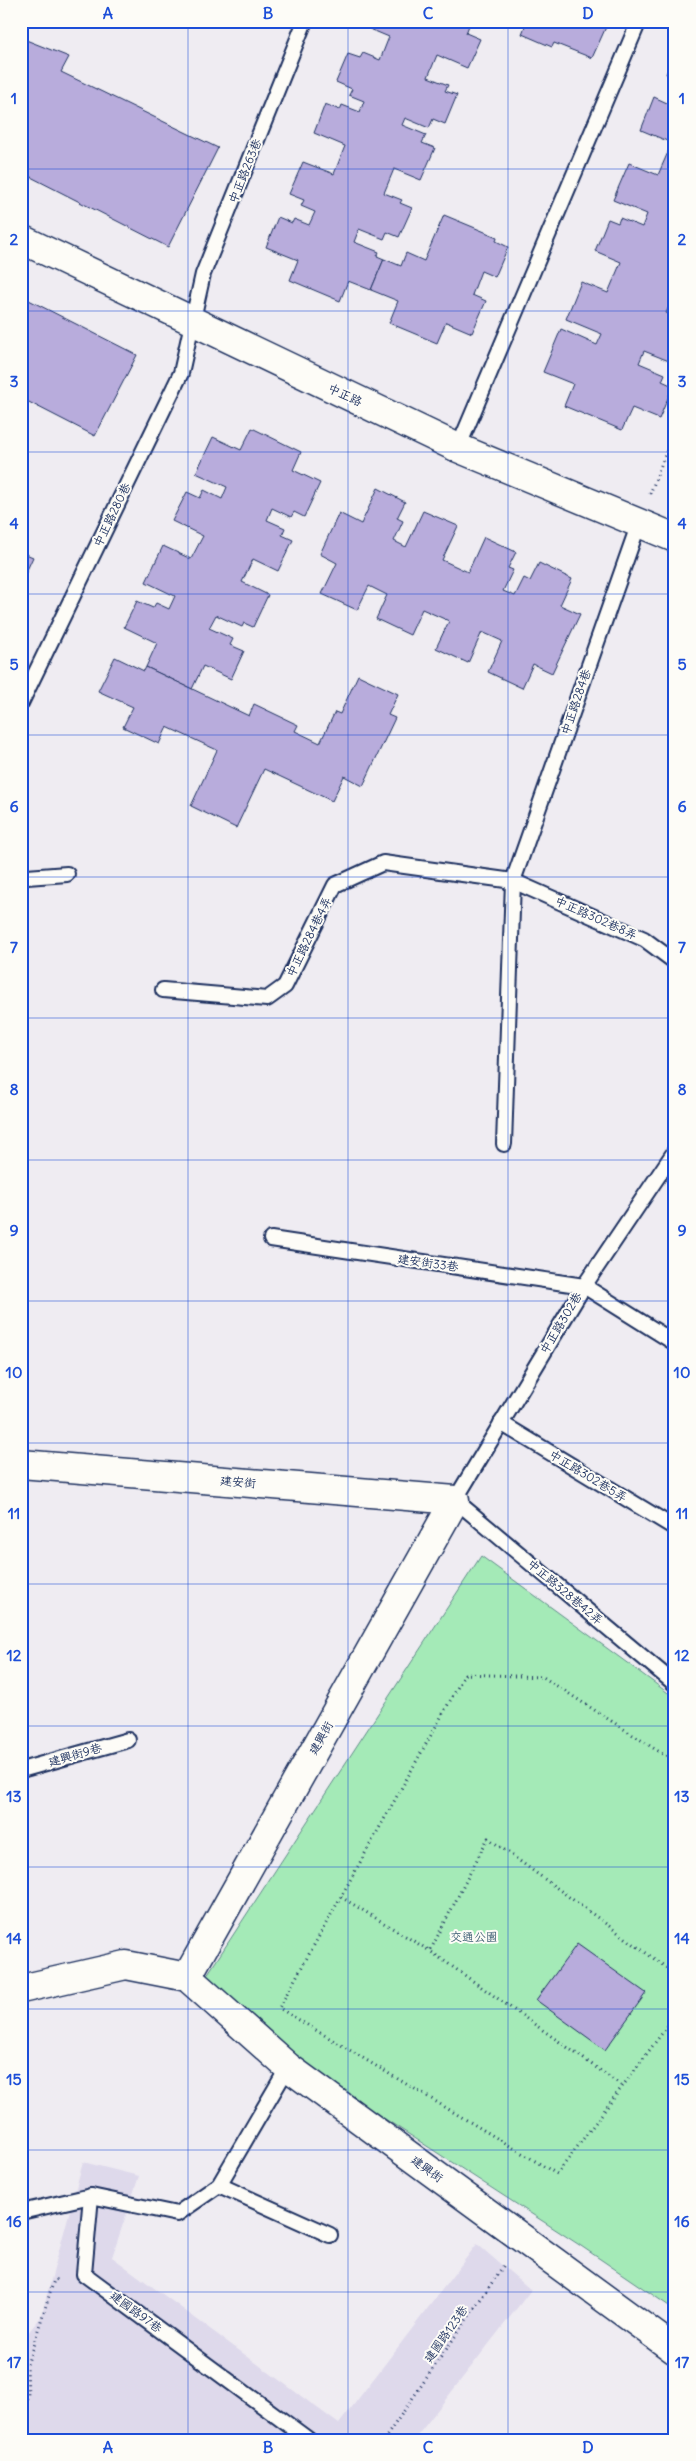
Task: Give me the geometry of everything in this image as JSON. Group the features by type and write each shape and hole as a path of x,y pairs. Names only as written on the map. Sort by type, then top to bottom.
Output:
{"street":[{"name":"中正路","path":"21,239 458,448 675,538"},
{"name":"建安街","path":"21,1464 455,1500"},
{"name":"建興街","path":"455,1500 187,1977 288,2067 675,2350"},
{"path":"21,1989 126,1965 187,1977"}],"lane":[{"name":"中正路263巷","path":"192,322 203,274 305,21"},
{"path":"458,448 639,21"},
{"name":"中正路280巷","path":"21,703 181,373 192,322"},
{"name":"中正路284巷","path":"504,1144 513,881 639,523"},
{"name":"中正路284巷4弄","path":"163,990 267,999 285,986 335,884 384,863 513,881"},
{"path":"21,875 27,877 67,874"},
{"name":"中正路302巷8弄","path":"513,881 644,939 675,962"},
{"name":"中正路302巷","path":"455,1500 584,1286 675,1151"},
{"name":"建安街33巷","path":"271,1240 584,1286"},
{"path":"584,1286 675,1343"},
{"name":"中正路302巷5弄","path":"501,1423 675,1528"},
{"name":"中正路328巷42弄","path":"455,1500 675,1684"},
{"name":"建興街9巷","path":"21,1770 128,1740"},
{"path":"21,2212 91,2196 177,2214 219,2185 288,2067"},
{"path":"219,2185 330,2235"},
{"path":"84,2274 91,2196"},
{"name":"建國路97巷","path":"84,2274 309,2440"}],"path":[{"path":"639,523 675,429"},
{"path":"675,1762 543,1677 465,1674 278,2008 557,2174 621,2085 675,2016"},
{"path":"430,1951 488,1838 675,1974"},
{"path":"341,1897 430,1951 621,2085"},
{"name":"建國路123巷","path":"384,2440 522,2239"},
{"path":"21,2408 28,2397 27,2365 54,2280 84,2274"}],"shaded area":[{"path":"83,2162 139,2176 112,2257 339,2424 477,2244 531,2290 414,2440 21,2440 21,2341 41,2317"}],"green space":[{"name":"交通公園","path":"481,1556 675,1698 675,2310 581,2246 268,2043 203,1981"}],"building":[{"path":"359,21 467,21 470,23 466,33 480,39 467,68 437,55 428,77 448,85 445,91 457,95 445,124 433,119 429,128 405,118 402,125 426,135 422,143 435,148 421,180 394,169 384,193 402,200 400,203 412,208 399,237 387,232 384,239 359,229 354,242 379,252 377,256 384,259 371,290 348,281 340,301 290,280 298,260 266,247 278,217 292,223 294,219 309,225 315,212 301,206 304,200 289,194 303,162 334,174 345,146 314,133 325,104 340,110 342,105 360,112 364,101 349,95 352,89 336,82 348,54 360,58 363,53 380,60 389,37 358,24"},
{"path":"527,21 593,21 606,27 592,58 554,43 552,47 522,34"},
{"path":"21,38 69,57 61,72 218,148 168,247 21,172"},
{"path":"675,53 675,77 666,74"},
{"path":"670,94 675,96 675,293 666,313 675,317 675,361 674,363 644,351 639,363 665,374 662,381 673,386 659,419 632,408 622,430 564,406 573,384 543,372 561,329 597,345 602,334 566,319 581,282 608,293 621,262 595,251 608,219 618,223 620,218 642,227 647,214 613,200 629,163 658,175 672,143 641,130 654,97 667,103"},
{"path":"444,215 497,237 496,241 508,247 495,277 481,271 472,295 486,301 472,333 446,322 437,343 389,323 398,301 371,290 384,259 401,266 406,253 424,261"},
{"path":"21,296 137,355 95,436 21,398"},
{"path":"252,428 301,452 293,470 320,483 304,517 294,512 291,517 272,508 267,520 285,528 282,535 293,540 278,571 253,559 242,582 268,595 253,627 244,623 242,627 216,615 209,628 233,639 230,645 244,651 231,679 203,666 192,689 146,667 157,643 124,627 137,601 153,608 156,603 169,609 175,596 146,582 163,546 191,559 203,536 172,521 187,492 200,498 204,490 222,499 227,487 196,473 213,437 241,450"},
{"path":"378,488 405,502 397,518 403,521 394,541 406,547 423,511 458,526 442,560 468,572 484,537 516,552 508,568 513,570 503,591 515,596 524,578 530,581 539,563 572,579 560,605 580,614 552,673 533,664 522,688 488,672 502,641 482,632 468,663 436,648 449,621 422,609 410,635 376,619 387,595 369,586 357,610 322,594 337,563 320,554 339,513 361,524"},
{"path":"21,552 33,557 21,583"},
{"path":"115,657 144,671 146,667 249,716 254,704 298,725 295,731 320,743 335,712 340,714 358,675 398,694 388,715 395,718 363,786 344,776 332,801 264,769 236,828 191,806 217,750 167,727 159,744 123,727 133,707 98,691"},
{"path":"577,1944 646,1993 605,2050 536,2000"}]}
